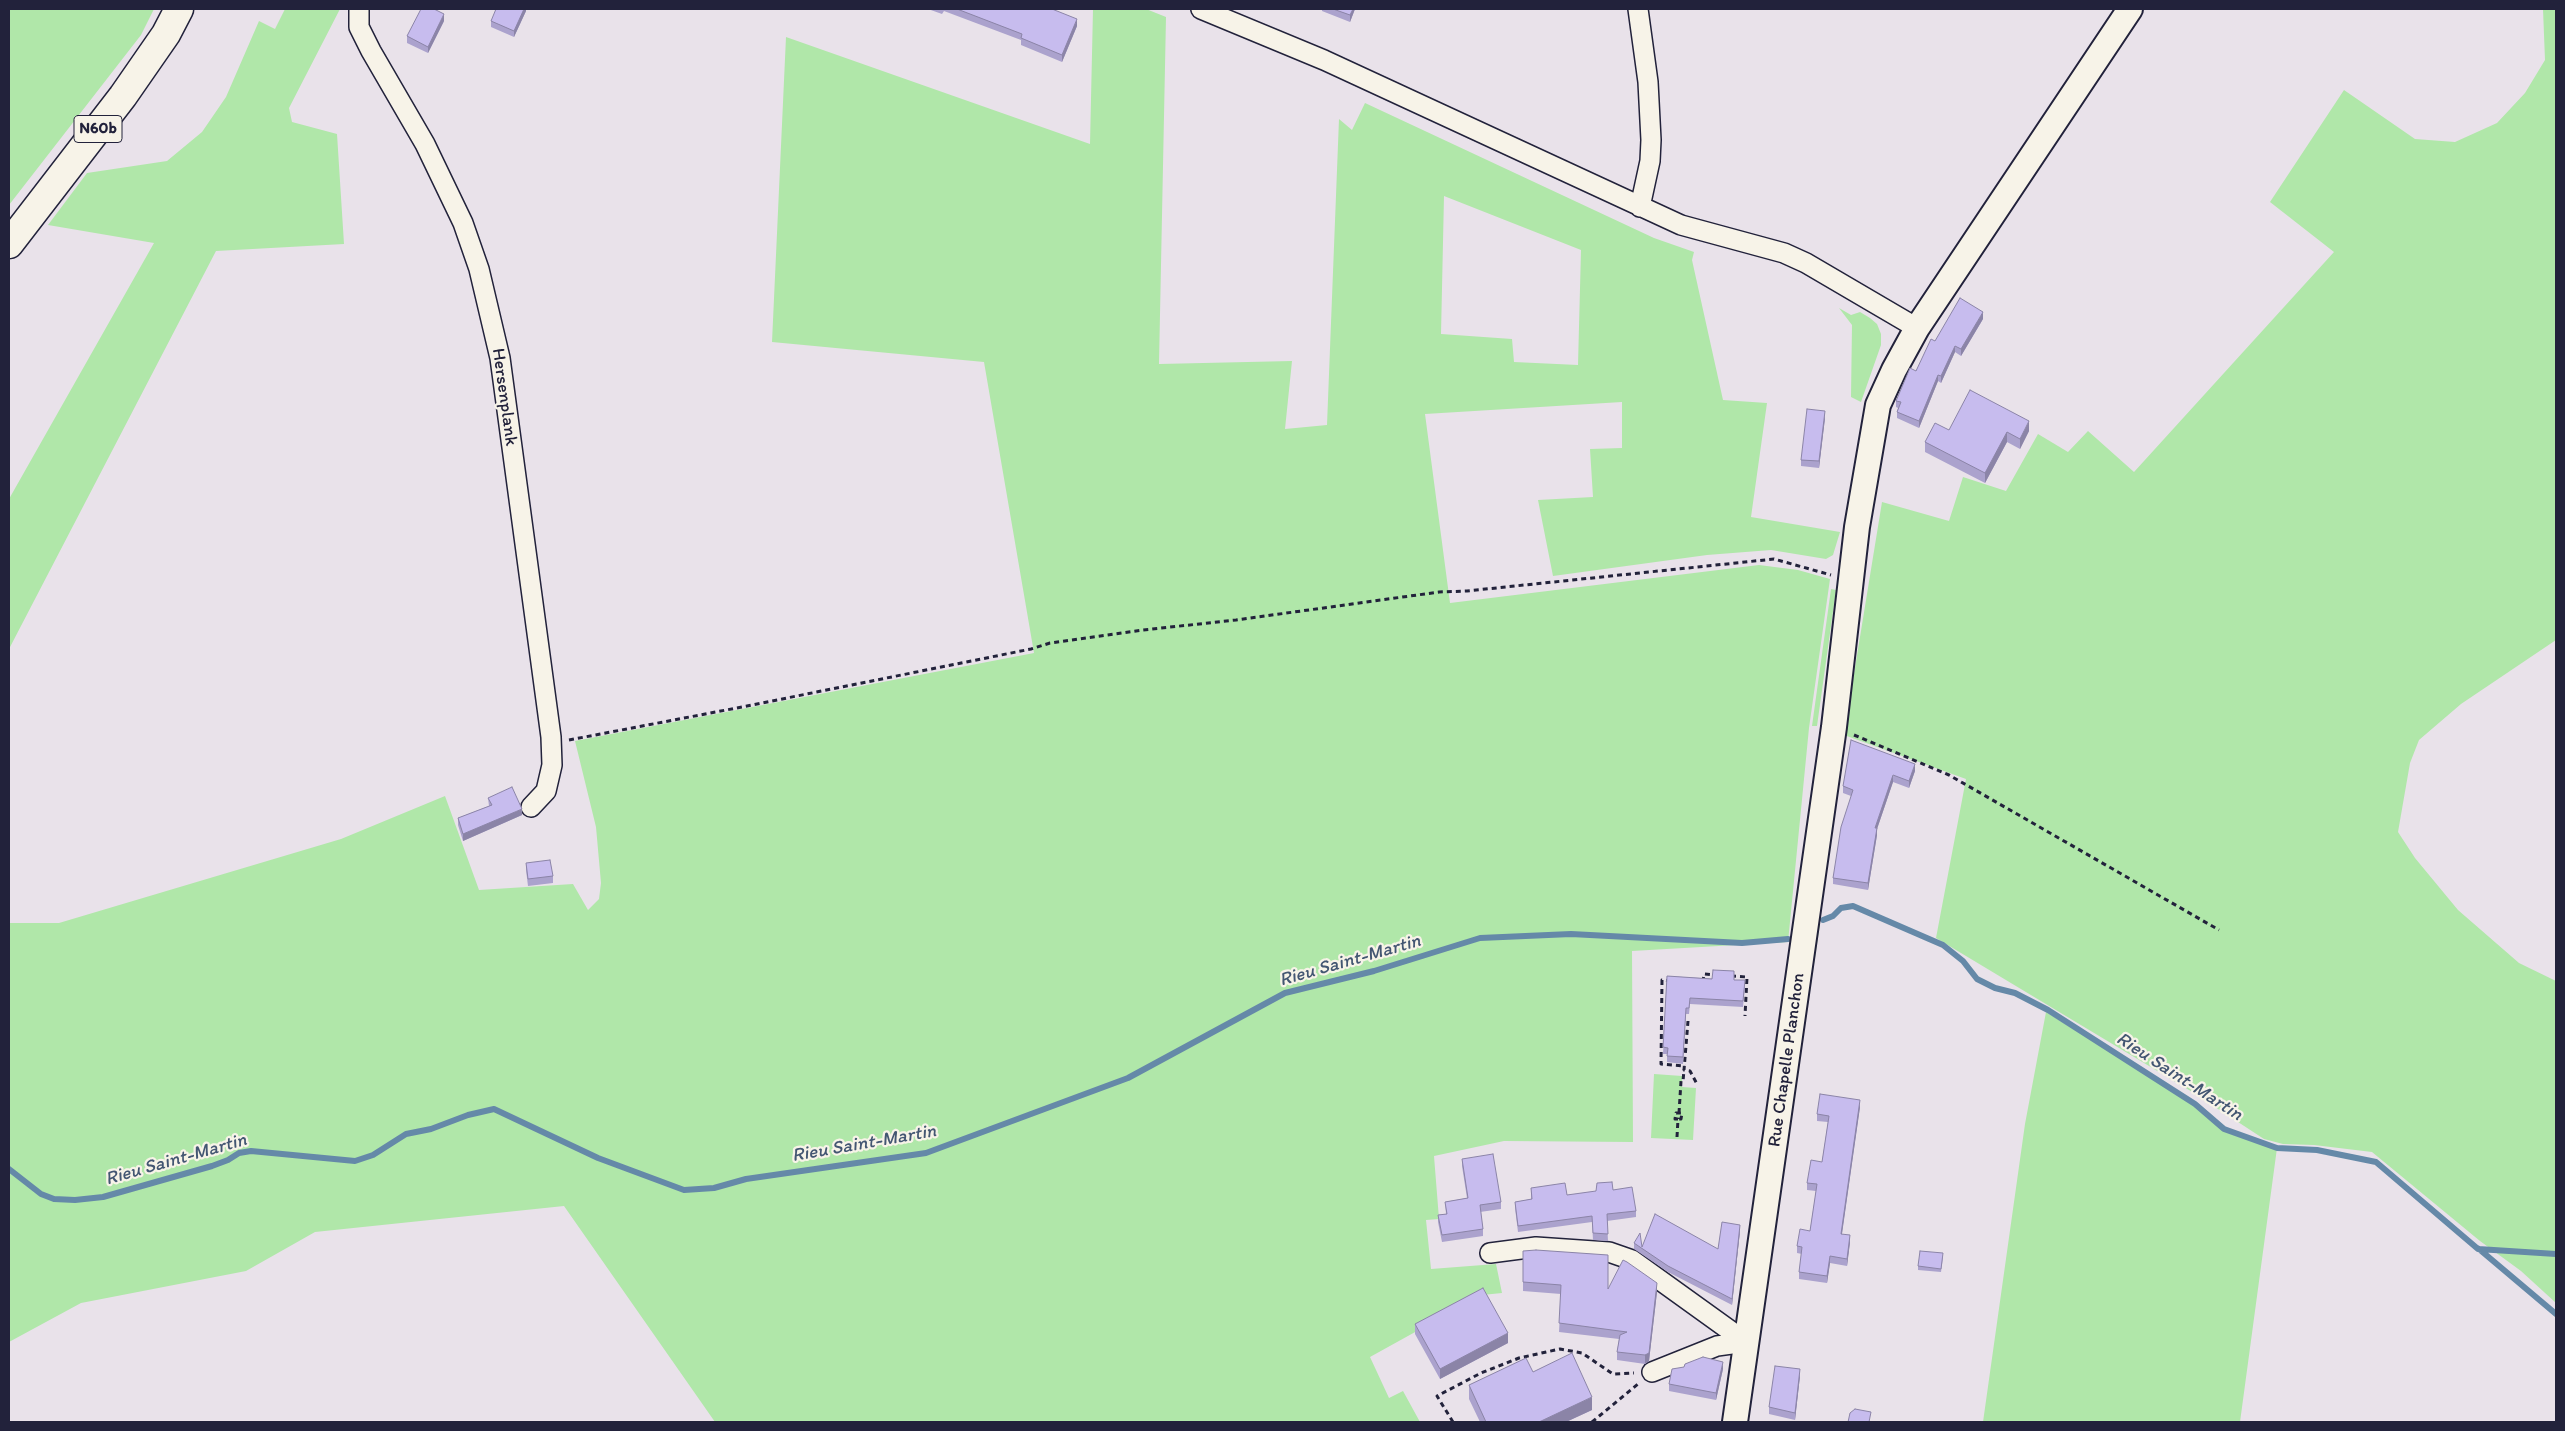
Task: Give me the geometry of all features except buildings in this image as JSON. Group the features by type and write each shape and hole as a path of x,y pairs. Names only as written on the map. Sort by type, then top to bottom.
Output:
{"main road":[{"name":"N60b","path":"9,244 123,96 166,34 179,9"}],"street":[{"name":"Hersenplank","path":"359,9 359,27 370,50 425,144 463,223 479,269 500,358 552,736 552,765 546,791 531,807"},
{"path":"1201,9 1324,60 1681,225 1784,254 1806,263 1917,328"},
{"path":"1638,9 1648,82 1651,140 1650,161 1640,207"},
{"name":"Rue Chapelle Planchon","path":"1735,1422 1834,727 1866,468 1878,405 1894,370 1917,328 2130,9"},
{"path":"1490,1253 1536,1247 1609,1252 1632,1260 1746,1342"},
{"path":"1652,1372 1717,1346 1746,1342"}],"path":[{"path":"552,736 561,741 636,728 1013,652 1050,642 1439,592 1467,591 1774,559 1851,581"},
{"path":"1834,727 1949,775 2219,930"},
{"path":"1695,982 1703,983 1704,974 1747,978 1745,1016"},
{"path":"1679,981 1662,980 1660,1064 1685,1068 1690,1071 1697,1084"},
{"path":"1677,1137 1678,1119 1681,1119 1682,1113 1678,1112 1681,1081 1683,1081 1685,1068 1688,1021"},
{"path":"1453,1422 1437,1396 1481,1373 1519,1358 1560,1349 1582,1353 1612,1374 1652,1372"},
{"path":"1592,1422 1652,1372"}],"green space":[{"path":"9,9 154,9 141,35 9,205"},
{"path":"285,9 340,9 289,108 292,122 337,134 344,244 216,251 9,649 9,499 154,243 48,225 87,173 167,161 202,132 226,97 259,21 275,29"},
{"path":"1093,9 1146,9 1166,17 1159,364 1292,361 1285,429 1327,425 1339,119 1352,130 1365,103 1654,238 1694,252 1692,260 1723,400 1767,403 1751,517 1840,532 1833,555 1826,559 1771,550 1707,555 1553,576 1538,500 1593,497 1590,449 1622,448 1622,402 1425,414 1450,603 1759,565 1798,570 1830,579 1809,728 1788,942 1632,951 1633,1142 1504,1141 1434,1156 1439,1219 1426,1220 1431,1269 1496,1264 1502,1293 1482,1295 1370,1357 1389,1398 1403,1391 1420,1422 715,1422 564,1206 315,1232 246,1271 81,1303 9,1342 9,923 59,923 341,839 445,796 479,890 573,884 588,910 599,899 601,883 596,827 575,741 1034,653 984,362 772,342 786,37 1090,144","holes":["1444,196 1581,250 1578,365 1514,362 1512,339 1441,334"]},
{"path":"2543,9 2556,9 2556,640 2461,704 2419,740 2410,763 2398,832 2415,858 2458,910 2519,963 2556,981 2556,1303 2521,1271 2480,1241 2372,1152 2314,1145 2283,1144 2264,1139 2189,1090 1936,938 1966,779 1844,735 1882,502 1949,521 1963,477 2006,491 2038,434 2068,452 2088,431 2134,472 2334,252 2270,202 2344,90 2415,139 2455,142 2497,123 2525,93 2545,60"},
{"path":"1839,308 1851,315 1860,312 1870,318 1877,324 1881,334 1881,345 1861,402 1851,397 1852,325"},
{"path":"1831,589 1836,590 1817,726 1812,726"},
{"path":"1817,924 1820,924 1802,1045 1799,1045"},
{"path":"2046,1012 2195,1104 2224,1129 2277,1148 2240,1422 1983,1422 2025,1124"},
{"path":"1654,1074 1682,1076 1682,1087 1696,1088 1693,1140 1651,1138"}],"waterway":[{"name":"Rieu Saint-Martin","path":"1823,920 1833,916 1841,908 1853,906 1943,945 1963,961 1977,979 1995,988 2015,993 2048,1010 2195,1104 2224,1129 2277,1148 2317,1150 2376,1162 2478,1249 2556,1254"},
{"name":"Rieu Saint-Martin","path":"9,1169 41,1194 54,1199 75,1200 103,1197 212,1166 228,1160 239,1153 251,1151 355,1161 373,1155 406,1134 431,1129 468,1115 494,1109 598,1158 684,1190 714,1188 746,1179 926,1153 1128,1078 1285,993 1374,971 1480,938 1571,934 1742,943 1788,939"},
{"path":"2479,1249 2556,1314"}]}
